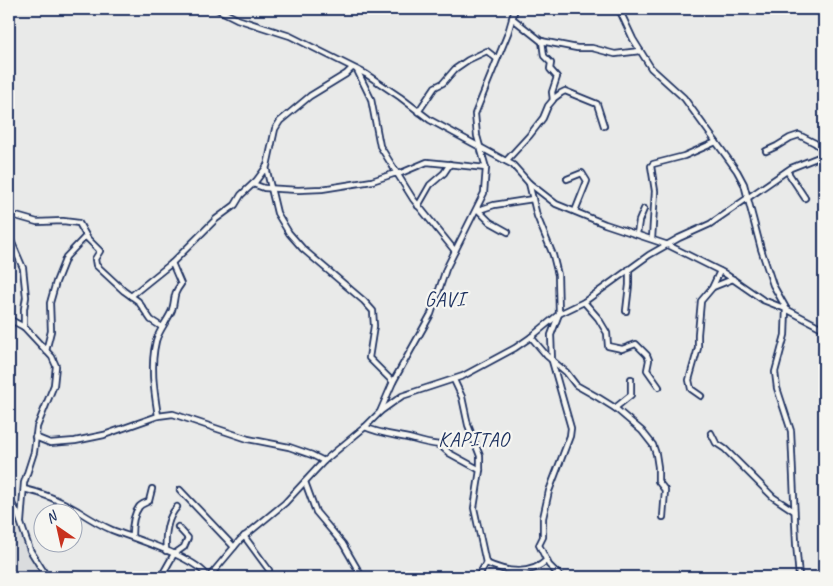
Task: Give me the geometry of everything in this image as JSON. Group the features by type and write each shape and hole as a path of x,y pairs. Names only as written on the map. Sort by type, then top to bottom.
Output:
{"street":[{"path":"217,9 237,20 290,36 354,69 388,89 418,112 506,161 518,170 529,183 556,204 605,224 668,246 720,271 763,300 824,329"},
{"path":"380,412 393,382 431,314 442,279 478,210 484,193 486,168 474,124 475,114 514,9"},
{"path":"619,9 630,33 654,72 684,98 737,171 744,184 761,249 773,285 786,310 785,335 775,372 777,388 791,431 799,577"},
{"path":"512,18 542,41 577,48 592,48 615,54 640,51"},
{"path":"542,41 544,56 551,63 550,69 557,77 552,92 553,99"},
{"path":"418,112 435,88 443,83 462,64 486,51 497,59"},
{"path":"131,296 172,264 212,223 235,205 241,195 253,184 266,167 275,129 280,121 310,96 354,69"},
{"path":"354,69 371,98 380,146 418,206 455,251"},
{"path":"506,161 537,128 553,99 561,92 565,91 597,104 604,126"},
{"path":"766,150 799,135 824,150"},
{"path":"652,239 655,191 651,166 684,156 716,142"},
{"path":"24,490 61,503 112,530 132,536 174,554 199,567 208,577 244,536 284,503 324,461 380,412 406,394 454,380 498,357 531,336 558,314 584,302 649,255 668,246 679,238 710,224 787,171 824,155"},
{"path":"253,184 261,188 291,191 322,189 372,181 397,174 427,162 486,168"},
{"path":"418,206 430,185 444,173 450,164"},
{"path":"266,167 277,213 293,238 351,288 371,308 374,316 369,358 393,382"},
{"path":"787,171 805,198"},
{"path":"568,178 582,173 588,181 575,211"},
{"path":"529,183 537,216 556,266 558,314 551,335 552,361 571,428 570,436 549,491 543,518 543,537 539,546 548,563 561,577"},
{"path":"478,210 494,205 533,199"},
{"path":"637,234 639,221 644,209"},
{"path":"478,210 490,222 508,232"},
{"path":"9,214 37,222 63,221 79,223 86,236 100,251 95,259 96,265 142,304 151,320 162,327"},
{"path":"9,236 24,271 26,297 24,327"},
{"path":"46,351 51,331 50,303 56,282 66,257 86,236"},
{"path":"158,416 152,379 152,364 156,341 171,311 175,292 180,284 172,264"},
{"path":"626,311 629,269"},
{"path":"701,396 691,389 689,380 698,348 701,301 712,288 720,271"},
{"path":"712,288 733,279"},
{"path":"584,302 598,318 607,333 608,346 622,349 636,344 643,350 649,360 647,370 659,387"},
{"path":"9,319 24,327 46,351 56,366 56,380 39,419 34,452 26,477 21,522"},
{"path":"531,336 552,361 566,372 576,386 615,408 642,431 653,446 658,461 658,481 665,490 664,517"},
{"path":"615,408 631,395 631,379"},
{"path":"454,380 462,397 468,425 480,456 480,470 474,508 486,563 478,577"},
{"path":"35,437 54,443 85,439 104,435 169,414 178,415 248,439 290,447 324,461"},
{"path":"365,427 426,444 440,445 449,453 480,470"},
{"path":"711,433 718,445 725,449 773,497 794,511"},
{"path":"305,482 316,512 343,544 362,577"},
{"path":"132,536 132,528 137,512 140,505 149,501 152,488"},
{"path":"180,490 234,547"},
{"path":"9,499 15,507 30,550 47,577"},
{"path":"166,551 165,536 171,514 177,506"},
{"path":"161,577 174,554 184,547 188,538 178,527"},
{"path":"244,536 269,570"},
{"path":"486,563 498,568 520,572 548,563"}],"shaded area":[{"path":"9,504 27,553 43,577 9,577"}],"district":[{"name":"GAVI","path":"445,299"},
{"name":"KAPITAO","path":"474,439"}]}
